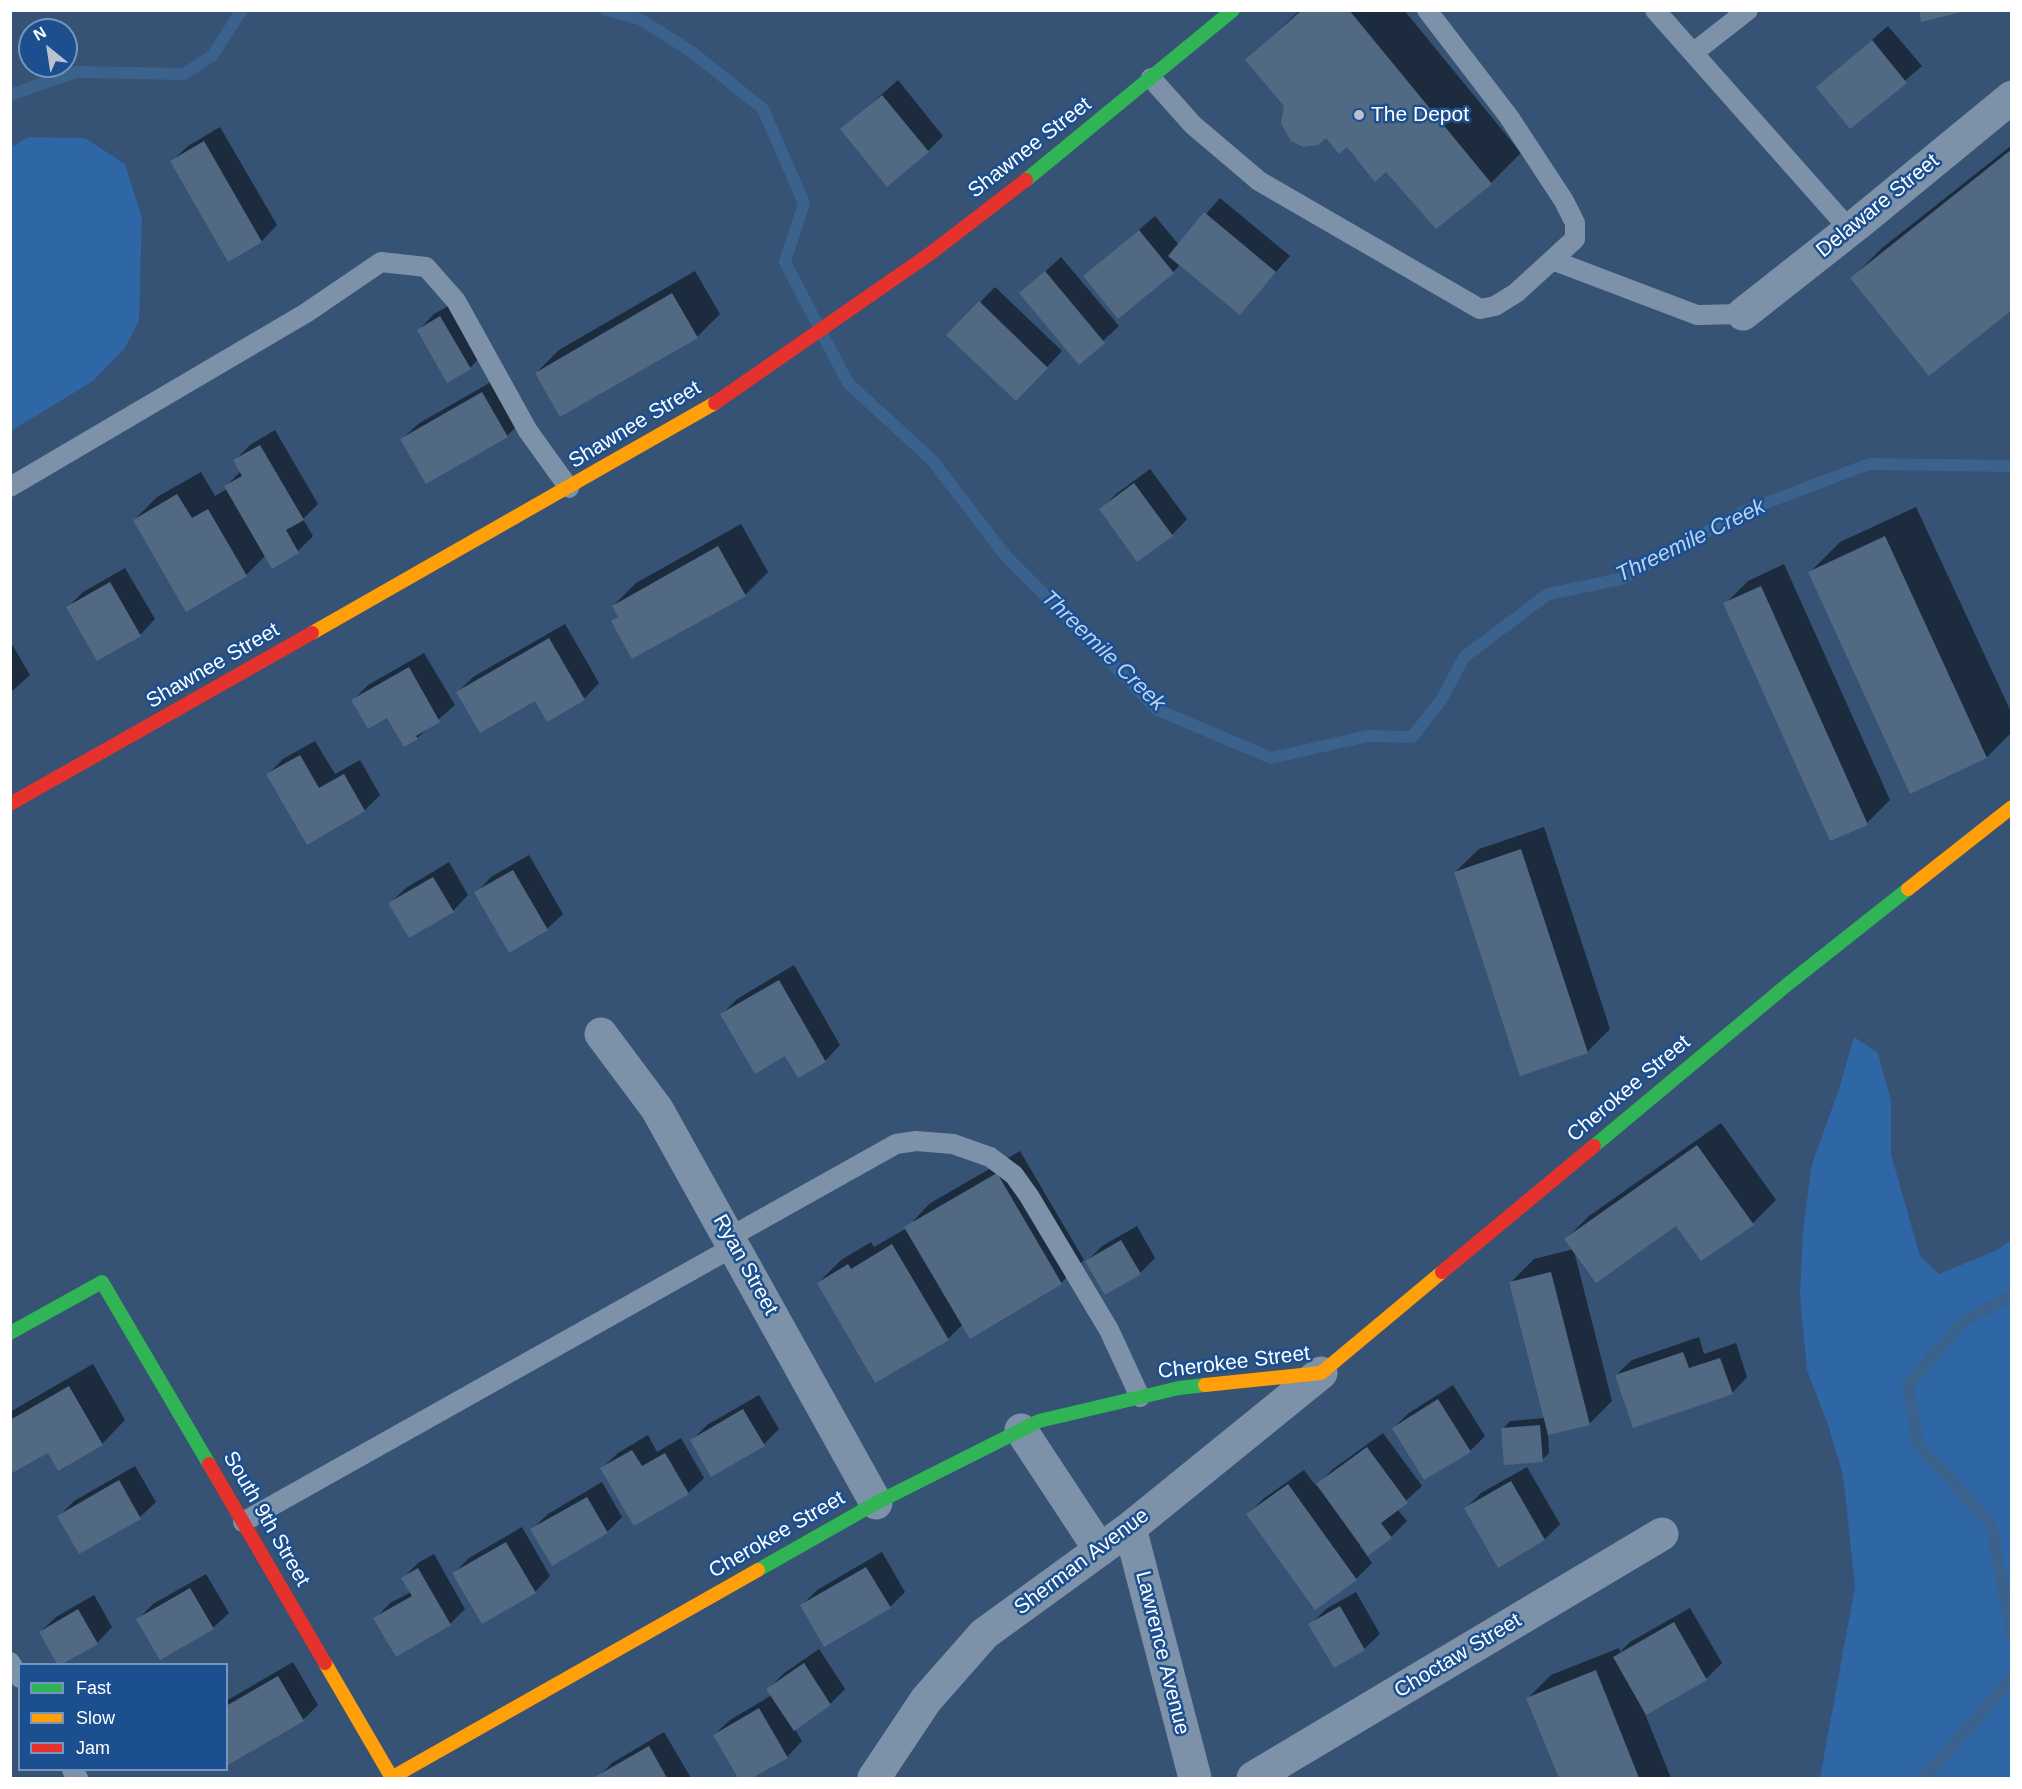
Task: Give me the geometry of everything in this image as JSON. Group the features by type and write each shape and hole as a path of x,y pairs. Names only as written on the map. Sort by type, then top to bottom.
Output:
{"street":[{"name":"Shawnee Street","path":"10,804 569,488 727,395 931,253 1233,10"},
{"name":"Delaware Street","path":"1743,314 1850,230 2012,97"},
{"name":"Cherokee Street","path":"392,1778 876,1503 1039,1421 1179,1388 1321,1373 1788,984 2012,807"},
{"name":"Ryan Street","path":"601,1034 657,1109 733,1242 876,1503"},
{"name":"South 9th Street","path":"10,1333 102,1282 392,1778"},
{"name":"Sherman Avenue","path":"874,1779 926,1700 984,1634 1130,1528 1321,1373"},
{"path":"1021,1430 1100,1550"},
{"name":"Lawrence Avenue","path":"1130,1528 1195,1779"},
{"name":"Choctaw Street","path":"1253,1779 1662,1534"}],"lane":[{"path":"1151,78 1192,125 1260,181 1480,309 1495,306 1516,292 1575,239 1575,223 1564,201 1509,117 1426,10"},
{"path":"1656,10 1850,230"},
{"path":"1693,53 1748,10"},
{"path":"1552,260 1697,315 1743,314"},
{"path":"10,487 306,313 381,262 426,267 456,301 528,431 569,488"},
{"path":"243,1522 733,1242 896,1144 916,1141 953,1144 990,1157 1014,1175 1029,1196 1109,1330 1140,1397"},
{"path":"10,1662 18,1675"}],"shaded area":[{"path":"29,137 85,138 125,164 142,218 139,321 125,348 93,381 11,431 11,147"},
{"path":"1854,1037 1878,1053 1891,1101 1891,1154 1920,1256 1939,1274 1997,1250 2011,1240 2011,1778 1820,1778 1855,1586 1843,1475 1828,1425 1807,1370 1800,1296 1803,1229 1812,1164 1839,1089"}],"building":[{"name":"The Depot","path":"1302,10 1349,10 1492,184 1436,229 1386,172 1375,182 1347,147 1339,154 1326,138 1318,145 1303,147 1291,141 1281,123 1284,106 1245,60"},
{"path":"1919,10 1966,10 1966,11 1921,22"},
{"path":"1872,40 1907,83 1850,129 1816,87"},
{"path":"882,95 929,152 887,187 840,129"},
{"path":"204,141 262,242 228,262 170,161"},
{"path":"2012,149 2012,310 1929,376 1850,278"},
{"path":"1204,212 1276,272 1240,315 1168,256"},
{"path":"1139,230 1174,273 1118,319 1083,276"},
{"path":"1045,271 1105,343 1079,365 1019,293"},
{"path":"672,293 698,338 560,417 535,373"},
{"path":"979,301 1048,368 1016,401 946,335"},
{"path":"440,316 471,369 447,383 417,330"},
{"path":"482,392 508,437 426,484 400,439"},
{"path":"260,445 304,520 286,530 299,553 272,569 224,486 242,476 233,460"},
{"path":"1134,483 1173,536 1137,562 1099,509"},
{"path":"177,494 192,518 208,509 247,576 186,612 133,520"},
{"path":"1885,536 1987,758 1910,794 1808,572"},
{"path":"718,546 746,596 632,659 611,621 618,617 612,606"},
{"path":"110,582 141,636 97,661 66,607"},
{"path":"1761,586 1868,825 1830,841 1723,603"},
{"path":"549,638 585,700 547,722 535,701 480,733 456,692"},
{"path":"409,667 440,722 416,736 418,739 404,747 387,718 368,729 351,700"},
{"path":"300,755 319,788 344,774 365,811 307,845 266,774"},
{"path":"1521,849 1588,1053 1520,1076 1454,872"},
{"path":"513,870 548,930 509,953 474,892"},
{"path":"433,877 454,912 409,938 388,903"},
{"path":"779,980 826,1062 798,1078 785,1056 755,1074 720,1014"},
{"path":"1697,1145 1754,1225 1701,1261 1676,1226 1596,1283 1564,1239"},
{"path":"997,1173 1062,1284 970,1339 904,1227"},
{"path":"1121,1240 1141,1274 1105,1295 1085,1261"},
{"path":"892,1244 949,1340 875,1383 817,1283 848,1264 851,1269"},
{"path":"1551,1272 1590,1425 1548,1435 1509,1282"},
{"path":"1683,1352 1689,1368 1720,1358 1733,1394 1633,1428 1615,1375"},
{"path":"69,1386 103,1445 58,1471 48,1453 10,1474 10,1420"},
{"path":"1438,1399 1471,1452 1424,1480 1392,1428"},
{"path":"743,1409 765,1446 711,1477 690,1440"},
{"path":"1540,1425 1543,1462 1504,1465 1501,1428"},
{"path":"1367,1447 1408,1503 1381,1523 1392,1538 1368,1556 1316,1484"},
{"path":"632,1450 642,1466 665,1453 689,1494 634,1526 600,1468"},
{"path":"119,1480 141,1519 79,1554 57,1516"},
{"path":"1511,1481 1545,1540 1498,1568 1464,1508"},
{"path":"1288,1484 1357,1580 1315,1610 1246,1514"},
{"path":"587,1497 608,1533 552,1566 530,1529"},
{"path":"506,1542 536,1593 482,1624 452,1573"},
{"path":"866,1567 891,1608 824,1647 800,1605"},
{"path":"418,1568 451,1625 396,1657 373,1618 412,1596 401,1578"},
{"path":"190,1588 214,1629 160,1660 136,1619"},
{"path":"1340,1606 1365,1650 1334,1668 1308,1624"},
{"path":"78,1609 98,1644 64,1663 56,1663 39,1632"},
{"path":"1674,1622 1707,1680 1646,1715 1613,1657"},
{"path":"804,1663 831,1705 794,1731 766,1689"},
{"path":"1596,1670 1639,1778 1559,1778 1526,1698"},
{"path":"278,1676 304,1721 228,1765 228,1705"},
{"path":"759,1708 788,1758 752,1778 738,1778 713,1735"},
{"path":"649,1746 667,1778 593,1778"}],"waterway":[{"name":"Threemile Creek","path":"10,95 76,72 184,74 212,56 242,10"},
{"name":"Threemile Creek","path":"606,10 640,19 692,52 763,109 804,203 785,262 848,383 932,460 1005,555 1158,710 1271,758 1368,736 1412,737 1442,699 1464,657 1548,594 1621,579 1745,511 1869,464 2012,466"},
{"path":"2012,1295 1963,1322 1908,1384 1918,1444 1991,1524 2012,1635"},
{"path":"1924,1778 2012,1678"}],"traffic: fast":[{"path":"1026,180 1233,10"},
{"path":"1594,1146 1788,984 1908,889"},
{"path":"10,1333 102,1282 209,1464"},
{"path":"758,1570 876,1503 1039,1421 1179,1388 1205,1385"}],"traffic: slow":[{"path":"312,633 715,403"},
{"path":"1908,889 2012,807"},
{"path":"1205,1385 1321,1373 1442,1272"},
{"path":"391,1778 758,1570"},
{"path":"325,1663 392,1778"}],"traffic: jam":[{"path":"715,403 931,253 1026,180"},
{"path":"10,804 312,633"},
{"path":"1442,1272 1594,1146"},
{"path":"209,1464 325,1663"}],"place":[{"name":"The Depot","path":"1359,115"}]}
